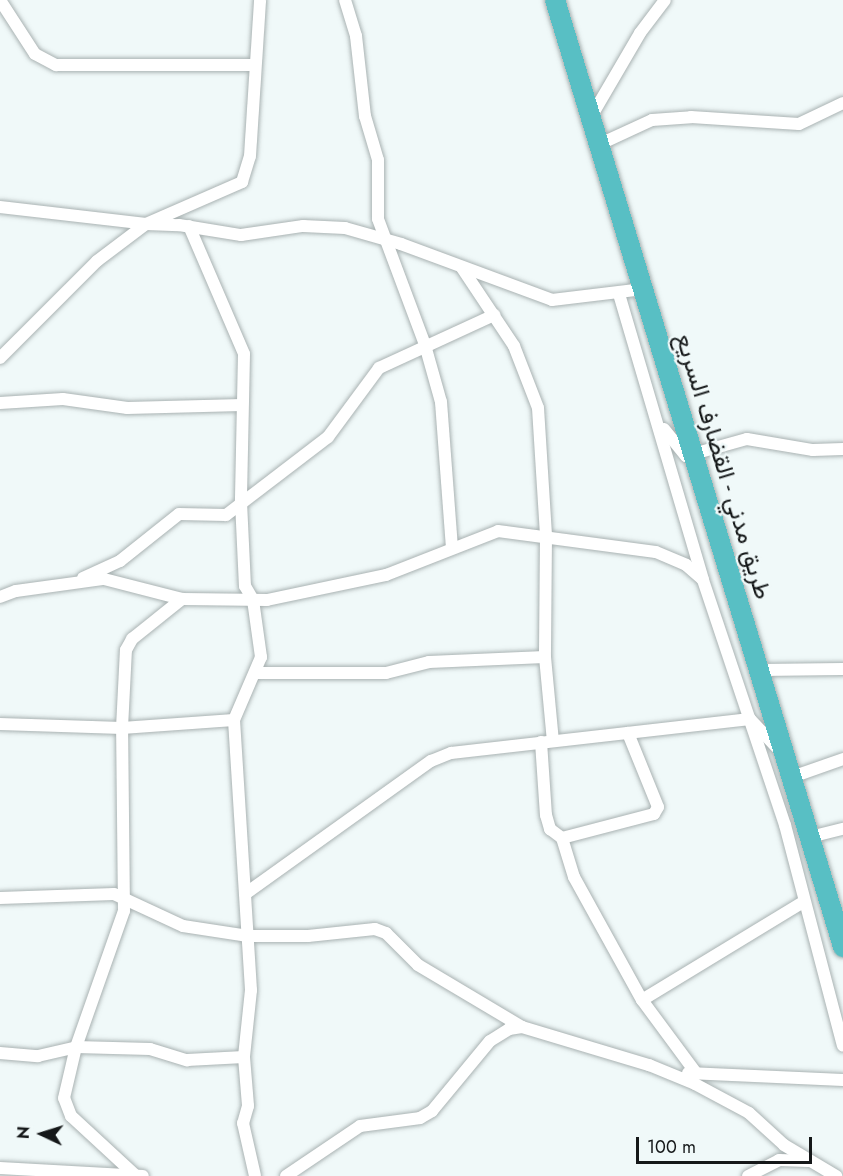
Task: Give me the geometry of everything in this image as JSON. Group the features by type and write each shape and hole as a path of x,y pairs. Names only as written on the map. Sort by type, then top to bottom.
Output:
{"highway":[{"name":"طريق مدني - القضارف السريع","path":"555,0 761,669 843,947"}],"street":[{"path":"0,0 35,54 56,65 254,65"},
{"path":"0,358 97,261 146,224 242,182 250,156 254,65 260,0"},
{"path":"345,0 356,36 365,116 378,160 376,206 384,239 426,345 444,421 452,548"},
{"path":"591,117 636,40 665,0"},
{"path":"600,144 652,120 691,117 799,124 843,103"},
{"path":"0,207 146,224 189,226 241,235 324,225 384,239 552,300 619,294 643,289"},
{"path":"189,226 220,305 241,344 241,502 245,586 253,600 261,645 256,673 234,720 251,990 244,1057 249,1090 243,1123 255,1176"},
{"path":"462,268 514,346 538,408 546,536 546,815 550,829 562,838 574,877 642,1000 696,1073"},
{"path":"619,294 659,421 703,580 785,825 803,902 843,1046"},
{"path":"77,581 120,561 179,514 220,517 328,437 379,368 494,315"},
{"path":"0,403 63,399 127,408 242,405"},
{"path":"659,421 678,450 694,456 747,439 813,450 843,449"},
{"path":"0,597 77,581 119,582 182,599 253,600 386,575 498,531 656,552 686,565 703,580"},
{"path":"139,1175 65,1107 76,1047 121,922 125,897 122,728 126,650 132,639 182,599"},
{"path":"256,673 375,673 429,662 545,657"},
{"path":"761,669 843,669"},
{"path":"245,894 431,761 451,753 750,719"},
{"path":"750,719 789,767 843,759"},
{"path":"0,724 122,728 234,720"},
{"path":"562,838 654,814 658,807 627,733"},
{"path":"810,837 843,829"},
{"path":"0,898 104,894 125,897 183,926 248,936 309,936 375,929 387,933 418,965 522,1027 669,1072 749,1113 784,1144 836,1176"},
{"path":"642,1000 803,902"},
{"path":"286,1176 360,1126 420,1118 432,1112 490,1041 508,1029 522,1027"},
{"path":"0,1053 38,1056 76,1047 150,1049 187,1059 244,1057"},
{"path":"669,1072 843,1080"},
{"path":"748,1176 779,1160 812,1162"},
{"path":"0,1168 139,1175"}]}
